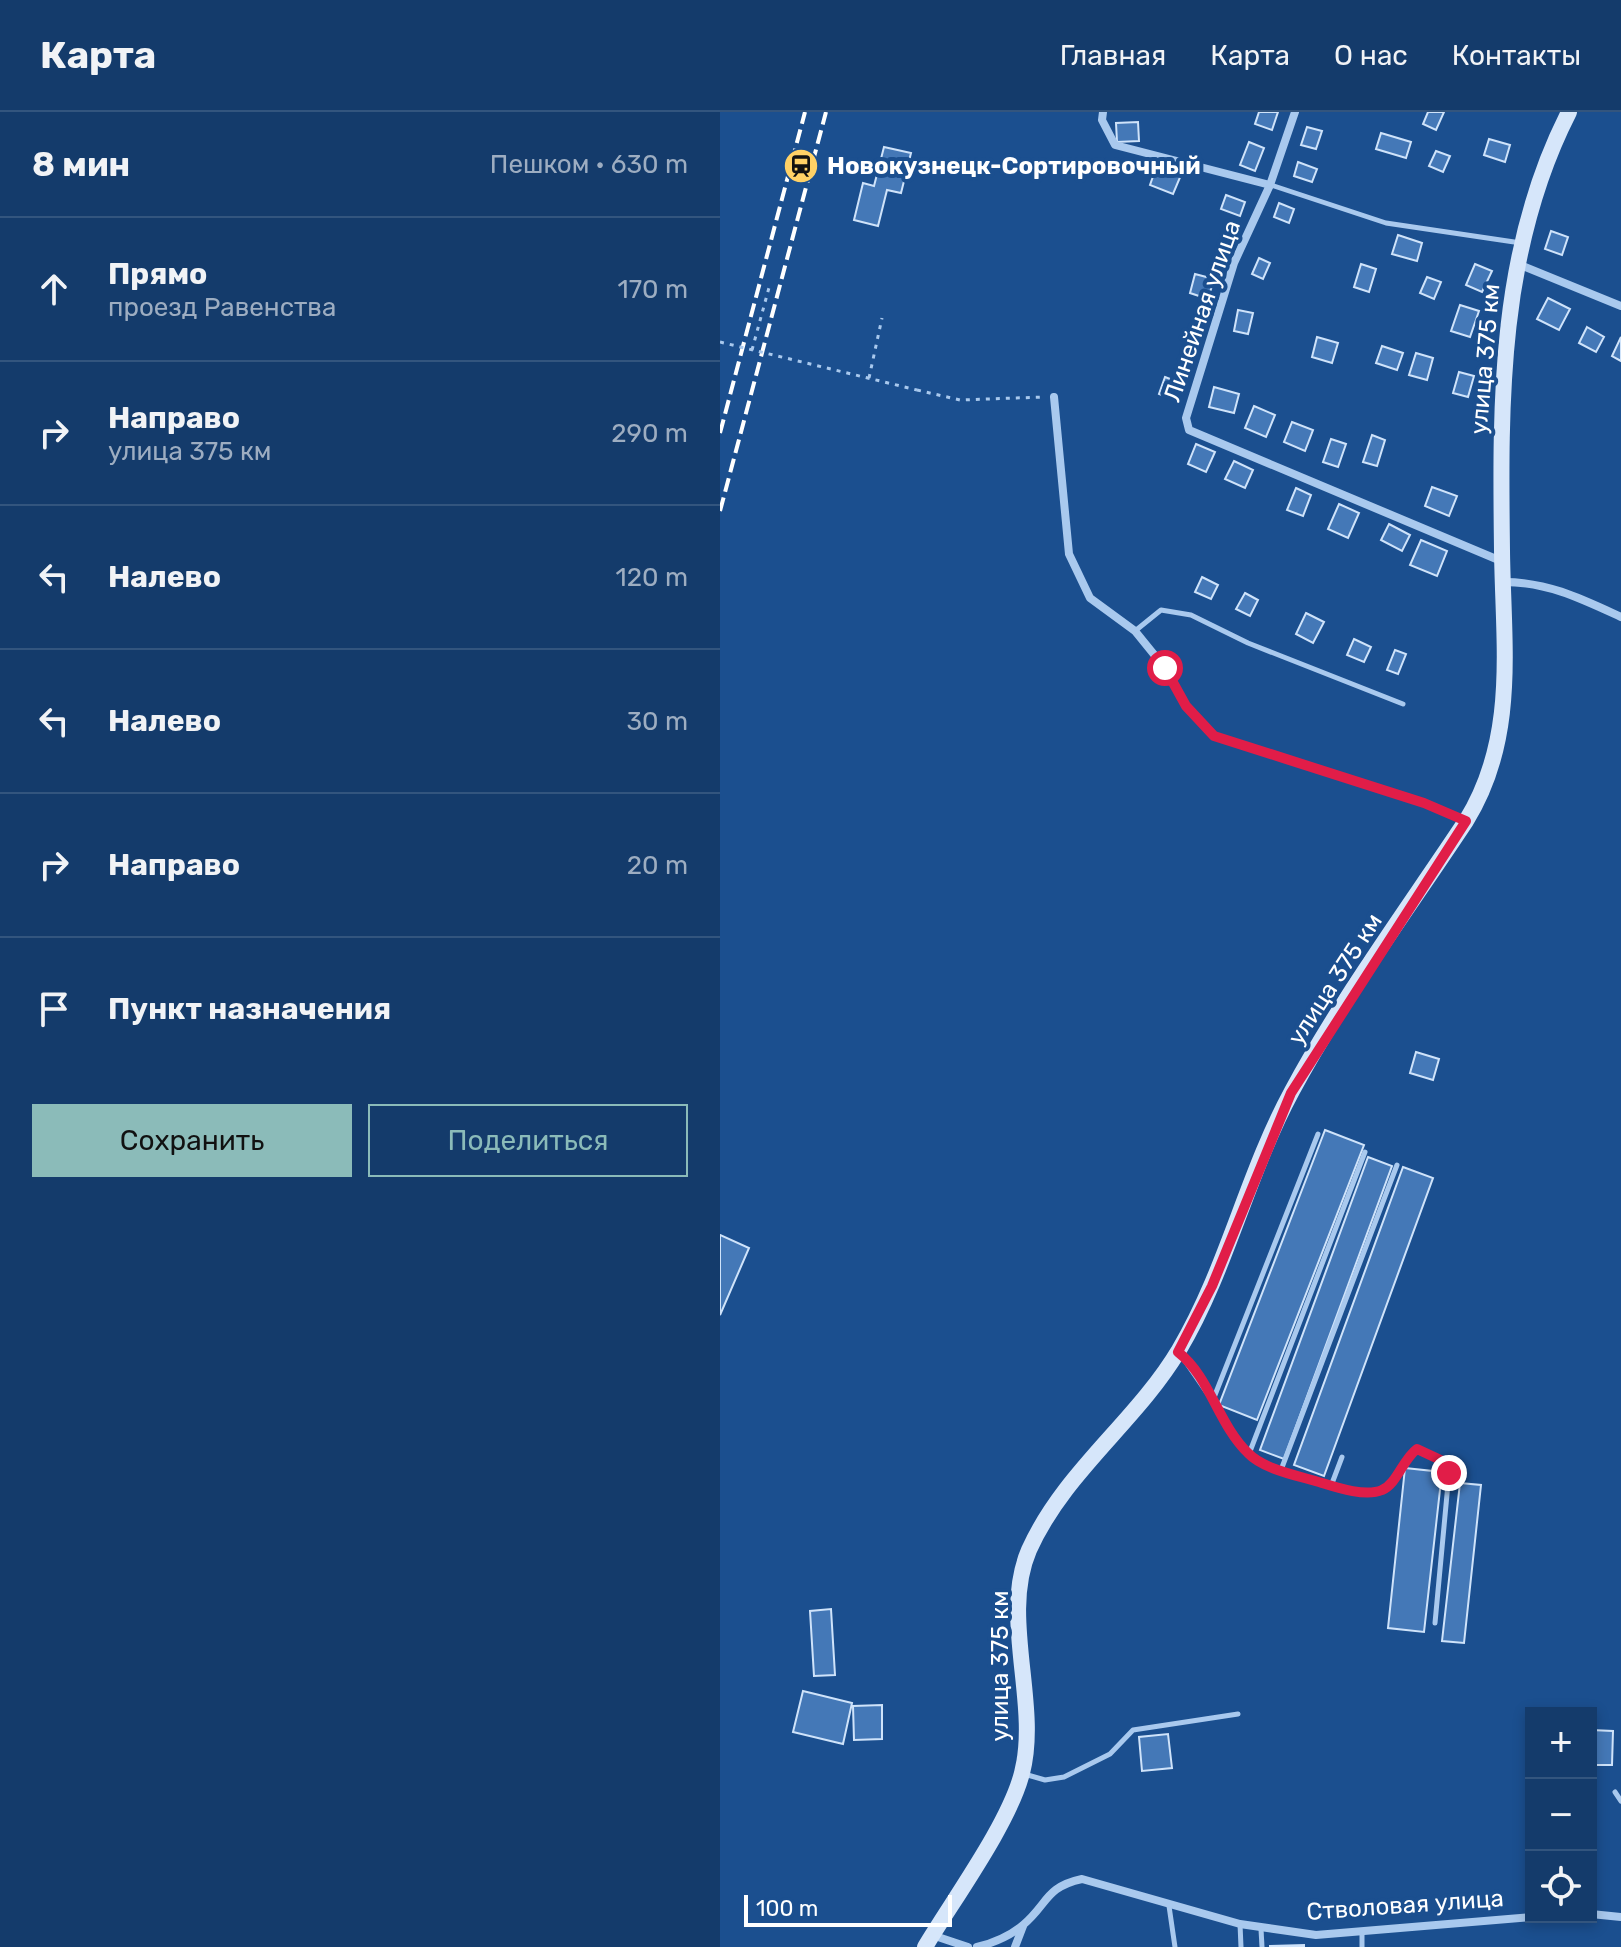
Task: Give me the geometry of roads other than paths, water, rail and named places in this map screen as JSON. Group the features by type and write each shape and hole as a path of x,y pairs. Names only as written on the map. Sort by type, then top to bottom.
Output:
{"main road":[{"name":"улица 375 км","path":"928,1941 1002,1818 1022,1773 1026,1736 1019,1616 1028,1553 1054,1504 1178,1352 1212,1286 1291,1093 1483,794 1503,718 1507,647 1502,562 1502,406 1506,336 1521,243 1541,174 1569,112"}],"street":[{"path":"1103,112 1102,120 1115,145 1270,185"},
{"name":"Линейная улица","path":"1295,112 1270,185 1234,263 1186,418 1189,430 1502,562"},
{"path":"1517,264 1621,306"},
{"path":"1054,397 1069,554 1090,598 1135,631 1165,668 1186,706 1214,736 1424,803 1466,821"},
{"path":"1504,582 1529,582 1565,591 1621,617"},
{"name":"Стволовая улица","path":"977,1947 991,1944 1024,1924 1048,1893 1063,1883 1082,1879 1240,1924 1316,1935 1525,1918"},
{"path":"1597,1915 1621,1917"},
{"path":"1015,1947 1024,1924"},
{"path":"1316,1935 1316,1947"},
{"path":"928,1941 968,1947"}],"lane":[{"path":"1270,185 1386,223 1521,243"},
{"path":"1135,631 1161,610 1191,615 1248,643 1403,704"},
{"path":"1213,1400 1318,1134"},
{"path":"1249,1455 1365,1152"},
{"path":"1281,1470 1397,1165"},
{"path":"1178,1352 1192,1366 1249,1455 1281,1470 1331,1486 1373,1493 1387,1489 1409,1455 1417,1449 1447,1463 1449,1473 1435,1623"},
{"path":"1331,1486 1342,1457"},
{"path":"1022,1773 1045,1780 1064,1777 1110,1754 1133,1730 1238,1714"},
{"path":"1615,1792 1621,1801"},
{"path":"1169,1906 1175,1947"},
{"path":"1240,1924 1241,1947"},
{"path":"1261,1929 1262,1947"},
{"path":"1362,1932 1362,1947"}],"railway":[{"path":"720,433 805,112"},
{"path":"720,511 826,112"}],"place":[{"name":"Новокузнецк-Сортировочный","path":"801,166"}]}
